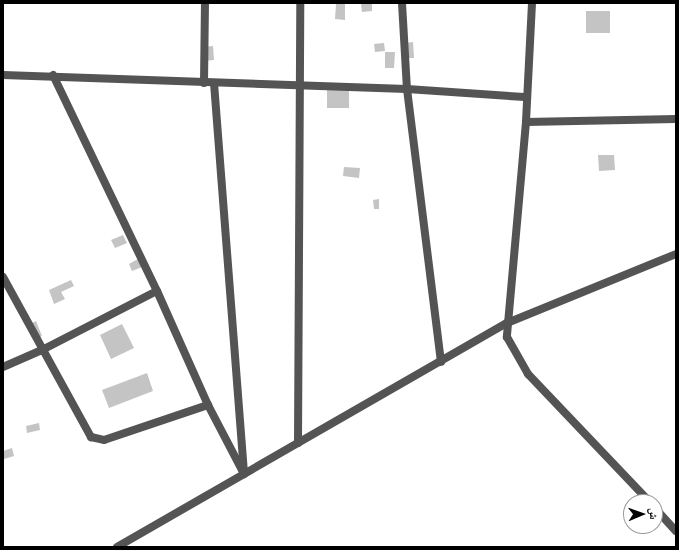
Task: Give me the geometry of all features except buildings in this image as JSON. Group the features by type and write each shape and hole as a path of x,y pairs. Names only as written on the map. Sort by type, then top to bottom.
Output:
{"street":[{"path":"204,83 205,3"},
{"path":"298,443 298,85 300,3"},
{"path":"402,3 407,89 441,362"},
{"path":"532,3 526,97 526,122 507,323 507,337 513,351 528,374 642,494"},
{"path":"3,76 53,76 204,83 407,89 526,97"},
{"path":"53,76 157,292 208,405 244,474"},
{"path":"214,83 244,474"},
{"path":"526,122 676,119"},
{"path":"117,547 507,323 676,254"},
{"path":"3,277 91,438 94,440 104,440 208,405"},
{"path":"3,367 42,350 157,292"},
{"path":"663,517 676,531"}]}
